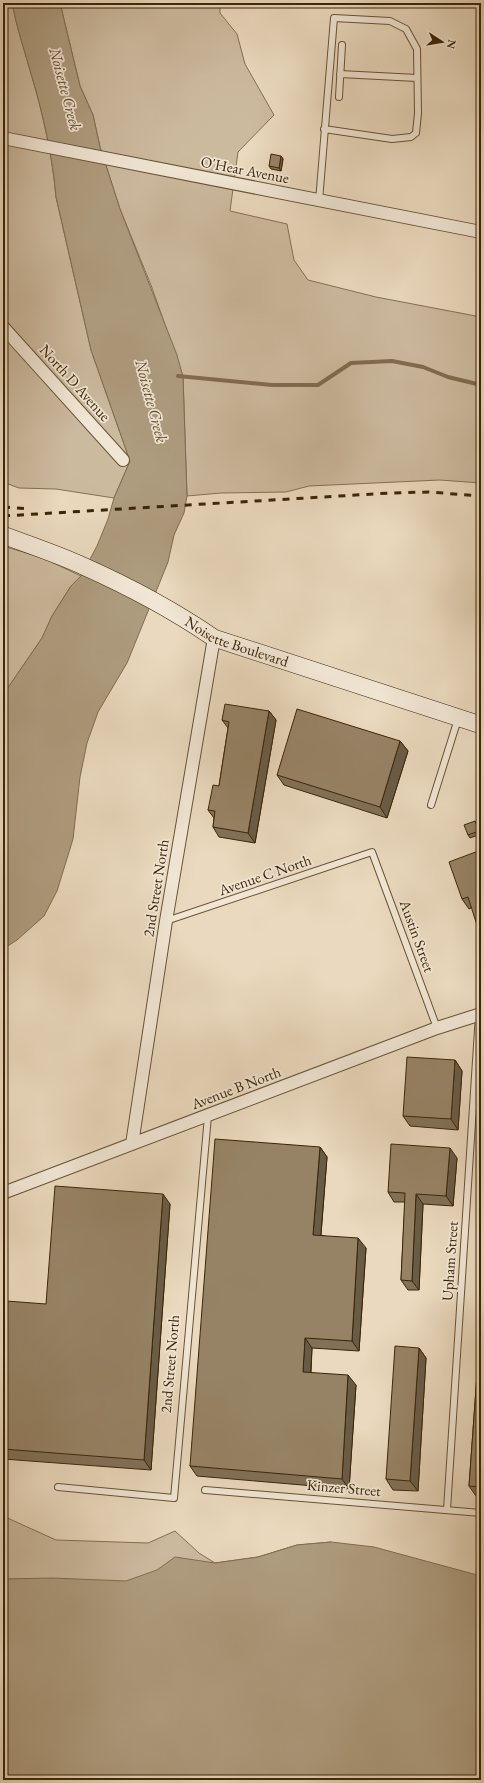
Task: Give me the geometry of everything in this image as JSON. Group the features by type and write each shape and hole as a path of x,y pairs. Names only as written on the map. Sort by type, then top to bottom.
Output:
{"street":[{"name":"O'Hear Avenue","path":"3,138 481,232"},
{"name":"North D Avenue","path":"3,327 123,460"},
{"name":"Noisette Boulevard","path":"3,535 82,565 155,601 188,620 214,638 481,725"},
{"name":"2nd Street North","path":"132,1144 166,921 214,638"},
{"name":"Avenue B North","path":"3,1194 437,1028 480,1014"}],"lane":[{"path":"319,201 324,129 334,18 390,21 406,29 417,49 418,113 416,133 412,137 392,139 324,129"},
{"path":"339,97 342,45"},
{"path":"340,74 417,78"},
{"path":"431,805 458,718"},
{"name":"Avenue C North","path":"166,921 372,852"},
{"name":"Austin Street","path":"372,852 437,1028"},
{"name":"Upham Street","path":"447,1510 480,1014"},
{"name":"2nd Street North","path":"58,1487 174,1498 208,1116"},
{"name":"Kinzer Street","path":"205,1490 481,1513"}],"shaded area":[{"path":"3,3 12,3 44,121 53,167 56,197 91,350 130,461 114,498 56,489 19,488 3,482"},
{"path":"60,3 220,3 220,13 237,34 245,64 274,115 238,152 230,211 287,224 294,260 308,280 376,297 481,317 481,483 440,480 309,486 286,492 221,493 187,496 183,376 151,285 120,209 100,147 93,115 80,86"},
{"path":"3,546 43,558 81,576 71,586 52,616 42,638 3,695"},
{"path":"3,1516 56,1540 148,1543 175,1531 199,1553 215,1563 258,1557 297,1545 331,1542 299,1569 3,1594"}],"water":[{"name":"Noisette Creek","path":"12,3 60,3 80,86 93,115 100,147 120,209 177,355 183,377 187,496 184,513 174,535 168,562 127,663 98,712 87,743 80,777 73,839 57,891 44,916 17,940 3,949 3,695 42,638 52,616 71,586 81,576 97,546 108,519 114,498 130,461 91,350 56,197 53,167 44,121"},
{"path":"331,1542 374,1547 481,1576 481,1780 3,1780 3,1579 52,1578 126,1581 157,1570 175,1557 215,1563 258,1557 297,1545"}],"building":[{"path":"271,154 281,156 279,168 269,166"},
{"path":"225,704 269,711 248,833 213,827 215,811 208,810 213,785 219,786 229,722 222,720"},
{"path":"297,709 400,741 380,807 277,775"},
{"path":"475,821 479,831 468,835 464,825"},
{"path":"481,850 481,938 468,897 462,899 449,862"},
{"path":"407,1057 455,1060 451,1119 403,1116"},
{"path":"215,1139 320,1147 313,1235 358,1238 352,1341 305,1338 303,1372 348,1375 342,1479 190,1466"},
{"path":"391,1144 450,1148 446,1196 416,1194 412,1281 401,1280 405,1193 388,1192"},
{"path":"55,1186 163,1194 144,1460 3,1449 3,1342 6,1301 46,1304"},
{"path":"481,1319 481,1487 469,1486"},
{"path":"395,1346 419,1348 410,1481 386,1479"}],"waterway":[{"path":"178,376 272,385 318,385 351,363 392,361 423,367 448,377 481,385"}],"railway":[{"path":"3,516 390,493 429,492 481,496"},
{"path":"3,507 29,509"}]}
